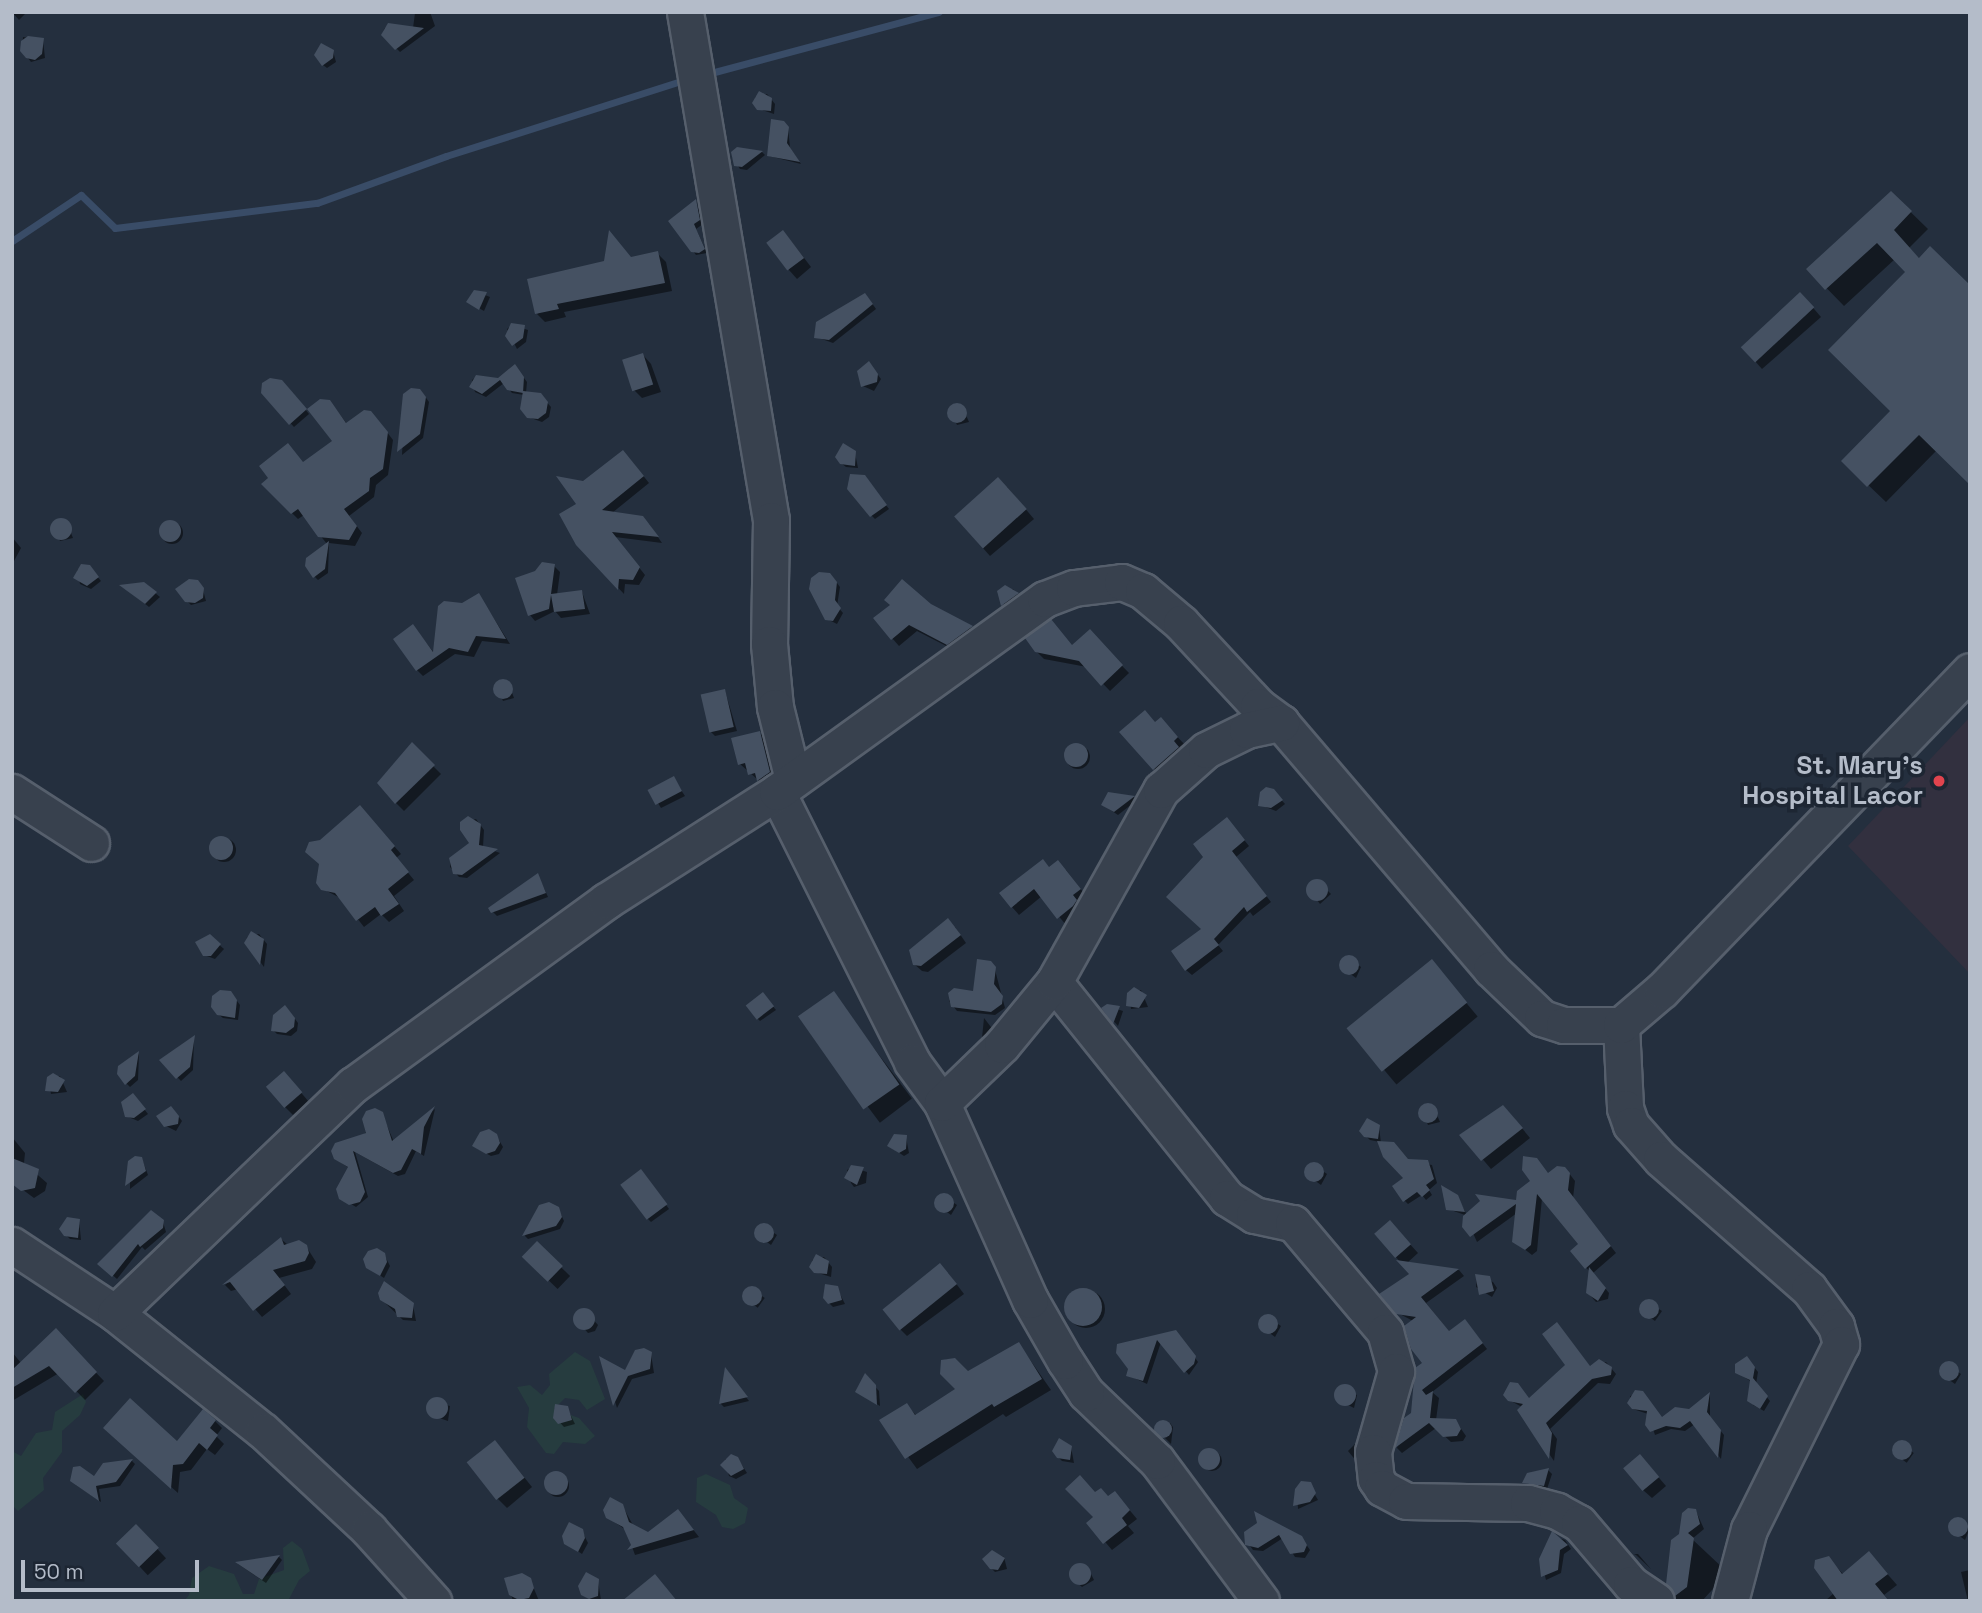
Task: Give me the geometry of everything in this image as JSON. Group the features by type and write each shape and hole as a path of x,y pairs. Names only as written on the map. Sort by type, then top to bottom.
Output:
{"street":[{"path":"685,12 771,520 769,644 785,786 912,1062 942,1103 1030,1300 1065,1361 1086,1393 1157,1461 1261,1601"},
{"path":"116,1313 353,1085 606,901 785,786 1045,599 1097,583 1122,582 1143,591 1280,723 1524,1002 1542,1018 1564,1025 1621,1025 1662,990 1970,671"},
{"path":"942,1103 1002,1045 1055,982 1161,790 1206,750 1247,730 1280,723"},
{"path":"12,792 91,843"},
{"path":"1055,982 1227,1198 1254,1215 1293,1223 1385,1332 1396,1371 1373,1452 1376,1479 1382,1488 1406,1501 1528,1503 1557,1511 1579,1523 1632,1584 1656,1601"},
{"path":"1621,1025 1625,1108 1631,1125 1661,1159 1809,1289 1836,1326 1841,1344 1749,1530 1730,1601"},
{"path":"17,1256 116,1313 263,1431 369,1530 433,1601"}],"shaded area":[{"name":"St. Mary's Hospital Lacor","path":"1970,717 1970,974 1848,846"}],"green space":[{"path":"575,1352 590,1361 605,1399 587,1410 579,1400 565,1398 554,1409 579,1418 595,1436 585,1444 563,1442 554,1454 546,1453 527,1427 529,1408 517,1387 530,1385 542,1395 550,1385 549,1374"},
{"path":"83,1394 86,1402 80,1415 62,1431 62,1452 43,1478 44,1490 18,1511 12,1505 12,1451 21,1456 36,1433 52,1430 55,1412"},
{"path":"706,1474 730,1485 734,1498 748,1508 745,1523 733,1529 722,1527 716,1515 696,1502 697,1478"},
{"path":"292,1541 302,1549 310,1571 299,1580 288,1601 184,1601 189,1595 192,1578 209,1566 234,1574 243,1594 254,1594 259,1579 284,1570 283,1548"}],"building":[{"path":"388,23 424,28 395,50 381,35"},
{"path":"28,36 44,38 42,54 35,60 26,58 20,51 21,41"},
{"path":"321,43 334,50 333,58 322,66 314,55"},
{"path":"759,91 772,98 771,111 757,110 752,103"},
{"path":"771,119 784,121 789,127 787,143 800,162 767,156"},
{"path":"737,147 763,151 742,167 734,166 731,152"},
{"path":"1891,191 1912,211 1894,230 1919,258 1930,246 1970,285 1970,485 1919,435 1867,487 1841,461 1890,411 1828,350 1905,272 1877,243 1825,290 1806,269"},
{"path":"696,199 700,220 694,224 705,249 699,253 691,252 668,221"},
{"path":"609,230 631,257 658,251 665,283 557,304 559,309 535,314 527,279 604,261"},
{"path":"783,230 804,258 787,271 766,243"},
{"path":"474,290 487,292 479,310 466,302"},
{"path":"1800,292 1814,307 1755,363 1741,347"},
{"path":"865,293 873,304 829,340 814,338 816,322"},
{"path":"511,323 525,325 523,338 512,346 505,336"},
{"path":"643,353 653,384 632,391 622,360"},
{"path":"869,361 878,374 877,382 861,387 857,371"},
{"path":"515,364 524,377 523,393 507,390 500,380 482,394 469,387 476,375 498,378"},
{"path":"270,378 282,380 307,409 289,425 261,393 262,383"},
{"path":"411,388 420,389 426,397 420,434 397,452 403,394"},
{"path":"523,391 541,393 548,402 546,413 538,419 527,418 520,409"},
{"path":"320,399 330,400 346,423 364,410 371,411 388,432 383,469 370,478 369,491 344,509 357,526 349,540 318,537 298,509 291,514 261,484 268,478 259,466 288,443 303,462 332,441 307,409"},
{"path":"957,403 964,406 967,413 964,420 957,423 950,420 947,413 950,406"},
{"path":"843,443 856,451 855,466 840,464 835,457"},
{"path":"623,450 644,476 602,510 643,516 659,537 612,532 640,567 633,580 619,579 618,590 576,545 559,514 576,504 556,476 583,481"},
{"path":"850,474 865,475 887,505 870,517 847,489"},
{"path":"998,477 1027,509 983,548 954,516"},
{"path":"61,518 71,525 72,529 65,539 61,540 51,533 50,529 57,519"},
{"path":"166,520 174,520 181,527 181,535 174,542 166,542 159,535 159,527"},
{"path":"329,541 325,569 313,578 305,566 306,558"},
{"path":"542,562 555,564 551,594 582,590 585,609 554,612 551,595 549,609 528,616 515,578 535,571"},
{"path":"81,564 90,565 99,577 87,586 73,578"},
{"path":"819,572 830,573 837,582 835,600 841,608 833,621 825,620 809,589 811,578"},
{"path":"189,579 198,580 204,588 203,598 195,603 185,602 175,589"},
{"path":"902,579 931,604 973,626 947,645 909,625 891,640 873,618 890,605 884,600"},
{"path":"144,582 157,592 145,604 119,585"},
{"path":"1005,585 1019,593 1001,606 997,591"},
{"path":"479,593 506,639 476,636 468,652 449,648 416,671 393,639 413,624 433,652 438,606 444,601 462,603"},
{"path":"1051,619 1072,645 1090,629 1123,665 1101,686 1079,661 1035,652 1025,638"},
{"path":"503,679 510,682 513,689 510,696 503,699 496,696 493,689 496,682"},
{"path":"725,689 734,727 709,733 701,695"},
{"path":"1145,710 1155,722 1161,717 1178,737 1174,741 1179,747 1153,770 1119,732"},
{"path":"760,731 770,772 757,781 755,773 748,775 745,763 738,765 731,738"},
{"path":"412,742 435,765 395,804 377,783"},
{"path":"1076,743 1087,750 1088,755 1081,766 1076,767 1065,760 1064,755 1071,744"},
{"path":"674,776 682,791 655,805 648,790"},
{"path":"1266,787 1274,789 1283,800 1271,808 1258,806 1260,792"},
{"path":"1108,792 1135,796 1114,812 1101,805"},
{"path":"360,805 395,846 391,850 409,872 388,889 399,904 381,916 375,907 356,921 335,893 321,890 316,883 319,864 305,852 309,842 320,840"},
{"path":"468,816 481,824 479,845 498,849 462,875 453,874 449,858 469,843 460,830 460,822"},
{"path":"1227,817 1245,840 1232,851 1267,896 1247,912 1244,907 1214,939 1219,945 1185,971 1171,951 1201,929 1166,897 1203,857 1193,844"},
{"path":"221,836 230,839 233,848 230,857 221,860 212,857 209,848 212,839"},
{"path":"1043,859 1049,867 1058,860 1081,889 1073,895 1077,900 1073,906 1057,919 1034,889 1011,908 999,893"},
{"path":"538,873 546,893 491,913 488,908"},
{"path":"1317,879 1325,882 1328,890 1325,898 1317,901 1309,898 1306,890 1309,882"},
{"path":"948,918 961,935 921,966 913,965 909,950"},
{"path":"251,931 264,939 260,965 244,943"},
{"path":"210,934 221,944 211,956 203,956 195,942"},
{"path":"1349,955 1356,958 1359,965 1356,972 1349,975 1342,972 1339,965 1342,958"},
{"path":"977,959 991,961 996,967 994,984 1003,996 1002,1004 991,1012 951,1007 948,993 954,988 973,991"},
{"path":"1432,959 1467,1003 1382,1072 1347,1028"},
{"path":"1134,987 1147,995 1139,1008 1126,1006 1127,993"},
{"path":"220,990 231,991 237,1000 235,1018 217,1015 211,1007 212,996"},
{"path":"834,991 899,1084 863,1110 798,1016"},
{"path":"763,992 774,1006 757,1020 746,1006"},
{"path":"1107,1004 1120,1006 1113,1024 1101,1008"},
{"path":"285,1005 295,1018 294,1027 286,1033 271,1031 273,1015"},
{"path":"195,1035 190,1067 176,1079 159,1060"},
{"path":"139,1051 135,1076 125,1085 117,1074 118,1066"},
{"path":"284,1071 302,1092 284,1108 266,1087"},
{"path":"53,1073 65,1080 58,1092 45,1091 47,1077"},
{"path":"133,1093 146,1109 134,1118 125,1117 121,1102"},
{"path":"1428,1103 1435,1106 1438,1113 1435,1120 1428,1123 1421,1120 1418,1113 1421,1106"},
{"path":"1503,1105 1523,1128 1481,1161 1459,1135"},
{"path":"171,1106 179,1116 178,1124 164,1127 156,1116"},
{"path":"435,1106 424,1127 421,1154 412,1149 401,1170 393,1173 353,1151 365,1192 360,1202 349,1205 339,1199 336,1189 348,1167 334,1159 331,1151 335,1143 366,1133 362,1119 366,1111 375,1108 383,1112 392,1141"},
{"path":"1367,1118 1380,1125 1378,1139 1364,1137 1359,1131"},
{"path":"489,1129 497,1134 500,1143 495,1151 486,1154 472,1146 480,1132"},
{"path":"894,1134 907,1135 906,1149 899,1153 887,1146"},
{"path":"1377,1141 1394,1142 1408,1159 1428,1160 1434,1179 1426,1185 1430,1190 1422,1197 1417,1192 1403,1202 1392,1186 1403,1178 1383,1157"},
{"path":"135,1156 142,1157 146,1171 125,1186 128,1161"},
{"path":"1523,1156 1537,1158 1548,1173 1557,1166 1565,1167 1570,1173 1568,1190 1611,1246 1585,1269 1570,1251 1578,1244 1537,1194 1531,1245 1525,1250 1512,1242 1516,1204 1470,1237 1462,1227 1463,1216 1480,1201 1475,1194 1516,1200 1517,1191 1530,1181 1522,1170"},
{"path":"12,1158 39,1169 35,1188 21,1191 12,1184"},
{"path":"1314,1162 1321,1165 1324,1172 1321,1179 1314,1182 1307,1179 1304,1172 1307,1165"},
{"path":"851,1165 864,1167 857,1185 844,1178"},
{"path":"641,1169 667,1204 647,1220 620,1185"},
{"path":"1441,1185 1458,1195 1465,1212 1446,1210"},
{"path":"944,1193 951,1196 954,1203 951,1210 944,1213 937,1210 934,1203 937,1196"},
{"path":"549,1202 559,1207 562,1217 556,1226 522,1236 539,1205"},
{"path":"151,1210 164,1220 163,1228 140,1247 138,1244 112,1277 97,1264"},
{"path":"67,1217 80,1219 78,1238 64,1236 59,1229"},
{"path":"1390,1220 1411,1244 1395,1258 1374,1234"},
{"path":"764,1223 771,1226 774,1233 771,1240 764,1243 757,1240 754,1233 757,1226"},
{"path":"281,1237 284,1245 299,1240 307,1245 309,1253 305,1261 273,1270 285,1285 253,1311 230,1282 222,1285"},
{"path":"537,1241 563,1266 548,1282 522,1257"},
{"path":"377,1248 385,1253 387,1262 380,1276 366,1268 363,1259 368,1251"},
{"path":"816,1254 829,1261 827,1274 814,1273 809,1267"},
{"path":"1396,1260 1459,1269 1421,1297 1449,1331 1465,1319 1483,1343 1422,1390 1426,1395 1433,1391 1430,1418 1456,1419 1461,1429 1457,1436 1443,1437 1429,1423 1395,1448 1404,1418 1411,1413 1415,1368 1422,1363 1411,1349 1404,1326 1416,1317 1396,1314 1379,1294 1409,1274"},
{"path":"940,1263 957,1284 899,1331 882,1310"},
{"path":"1589,1267 1606,1288 1598,1301 1586,1293"},
{"path":"1475,1274 1490,1276 1494,1291 1479,1295"},
{"path":"384,1281 414,1303 412,1318 397,1317 395,1309 380,1300 378,1293"},
{"path":"825,1284 838,1286 842,1300 828,1304 823,1298"},
{"path":"752,1286 759,1289 762,1296 759,1303 752,1306 745,1303 742,1296 745,1289"},
{"path":"1083,1288 1096,1294 1102,1307 1096,1320 1083,1326 1070,1320 1064,1307 1070,1294"},
{"path":"1649,1299 1656,1302 1659,1309 1656,1316 1649,1319 1642,1316 1639,1309 1642,1302"},
{"path":"584,1308 594,1315 595,1319 588,1329 584,1330 574,1323 573,1319 580,1309"},
{"path":"1268,1314 1275,1317 1278,1324 1275,1331 1268,1334 1261,1331 1258,1324 1261,1317"},
{"path":"1557,1322 1590,1366 1599,1359 1612,1367 1611,1375 1592,1379 1546,1423 1552,1433 1549,1459 1517,1410 1523,1404 1508,1401 1503,1395 1510,1382 1518,1383 1529,1398 1565,1365 1542,1334"},
{"path":"56,1328 97,1372 75,1393 49,1366 12,1388 12,1370"},
{"path":"1176,1330 1196,1356 1194,1364 1184,1373 1157,1340 1143,1381 1126,1376 1128,1369 1116,1353 1117,1344"},
{"path":"1019,1342 1042,1379 994,1407 992,1404 905,1459 879,1420 907,1403 915,1415 955,1389 940,1374 941,1360 955,1358 968,1371"},
{"path":"644,1348 652,1352 650,1369 628,1376 613,1406 599,1356 625,1370 635,1350"},
{"path":"1747,1356 1755,1367 1753,1378 1768,1396 1760,1409 1747,1401 1750,1380 1735,1373 1735,1364"},
{"path":"1949,1361 1956,1364 1959,1371 1956,1378 1949,1381 1942,1378 1939,1371 1942,1364"},
{"path":"725,1367 748,1397 719,1404"},
{"path":"865,1373 876,1385 877,1405 855,1392"},
{"path":"1345,1384 1353,1387 1356,1395 1353,1403 1345,1406 1337,1403 1334,1395 1337,1387"},
{"path":"1635,1390 1643,1391 1662,1417 1675,1407 1689,1409 1710,1392 1707,1412 1721,1430 1718,1458 1690,1421 1680,1428 1666,1426 1650,1432 1645,1425 1647,1411 1632,1409 1627,1403"},
{"path":"433,1397 441,1397 448,1404 448,1412 441,1419 433,1419 426,1412 426,1404"},
{"path":"130,1398 177,1441 203,1409 216,1420 210,1428 218,1435 207,1450 199,1443 183,1464 173,1465 171,1489 103,1428"},
{"path":"555,1404 568,1406 572,1420 558,1424 553,1418"},
{"path":"1159,1420 1167,1420 1172,1429 1170,1436 1159,1438 1154,1433 1154,1425"},
{"path":"1059,1438 1072,1446 1070,1460 1057,1458 1052,1451"},
{"path":"495,1440 525,1478 496,1500 467,1462"},
{"path":"1902,1440 1909,1443 1912,1450 1909,1457 1902,1460 1895,1457 1892,1450 1895,1443"},
{"path":"1209,1448 1217,1451 1220,1459 1217,1467 1209,1470 1201,1467 1198,1459 1201,1451"},
{"path":"731,1454 738,1457 744,1469 731,1476 720,1465"},
{"path":"1640,1454 1659,1477 1642,1491 1623,1468"},
{"path":"133,1459 116,1482 96,1486 99,1501 70,1481 73,1467 80,1466 94,1476 103,1463"},
{"path":"1549,1468 1544,1486 1522,1483 1527,1473"},
{"path":"556,1471 564,1475 568,1483 564,1491 556,1495 548,1491 544,1483 548,1475"},
{"path":"1080,1475 1095,1492 1101,1488 1108,1496 1115,1491 1130,1510 1122,1518 1127,1525 1103,1544 1086,1523 1093,1517 1065,1489"},
{"path":"1301,1481 1311,1482 1316,1493 1310,1502 1293,1506 1295,1489"},
{"path":"610,1497 623,1504 629,1522 648,1532 678,1509 694,1530 627,1550 631,1545 623,1527 606,1518 603,1510"},
{"path":"1688,1508 1696,1509 1700,1524 1688,1533 1694,1538 1687,1587 1675,1596 1666,1584 1671,1540 1679,1534 1682,1513"},
{"path":"1254,1511 1302,1536 1307,1545 1304,1552 1290,1554 1279,1535 1258,1548 1245,1545 1244,1532 1257,1523"},
{"path":"1958,1517 1965,1520 1968,1527 1965,1534 1958,1537 1951,1534 1948,1527 1951,1520"},
{"path":"569,1522 583,1529 585,1538 578,1552 564,1544 562,1536"},
{"path":"136,1524 159,1548 139,1567 116,1543"},
{"path":"1552,1531 1568,1545 1560,1550 1558,1570 1541,1577 1539,1559"},
{"path":"992,1550 1005,1558 998,1570 990,1569 982,1559"},
{"path":"1869,1551 1888,1574 1875,1584 1889,1601 1838,1601 1814,1568 1815,1560 1829,1556 1842,1574"},
{"path":"280,1555 262,1580 235,1562"},
{"path":"1080,1563 1088,1566 1091,1574 1088,1582 1080,1585 1072,1582 1069,1574 1072,1566"},
{"path":"586,1572 599,1579 598,1596 589,1599 581,1595 578,1586"},
{"path":"522,1573 531,1578 534,1588 529,1598 519,1600 509,1595 504,1578"},
{"path":"655,1574 677,1601 622,1601"}],"waterway":[{"path":"707,74 939,12"},
{"path":"12,241 81,195 115,228 317,203 446,156 688,79"}],"place":[{"name":"St. Mary's Hospital Lacor","path":"1939,781"}]}
